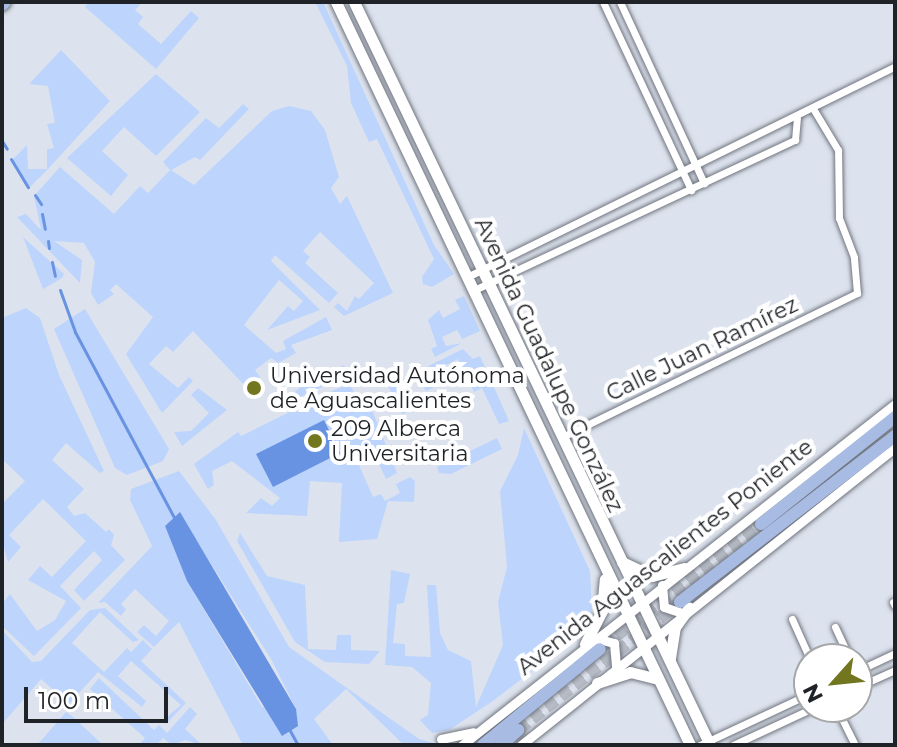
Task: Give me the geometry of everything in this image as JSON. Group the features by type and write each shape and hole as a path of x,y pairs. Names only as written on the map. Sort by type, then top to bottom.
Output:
{"main road":[{"name":"Avenida Guadalupe González","path":"336,2 624,615 690,745"},
{"name":"Avenida Guadalupe González","path":"354,2 670,662 706,744"},
{"name":"Avenida Aguascalientes Poniente","path":"761,524 895,417"},
{"name":"Avenida Aguascalientes Poniente","path":"684,608 895,436"},
{"path":"620,561 652,576 684,568"},
{"path":"593,644 602,611 605,574"},
{"path":"670,662 672,635 684,608"},
{"name":"Avenida Aguascalientes Poniente","path":"483,745 593,644"},
{"path":"597,683 630,672 658,680"},
{"path":"501,745 518,730"}],"street":[{"path":"603,2 691,190"},
{"path":"620,2 704,183"},
{"path":"466,277 814,110 895,66"},
{"path":"637,75 651,69"},
{"name":"Calle Juan Ramírez","path":"561,437 857,293 854,257 839,218 838,150 814,110"},
{"path":"472,291 795,140 797,118"},
{"name":"Avenida Aguascalientes Poniente","path":"462,745 895,404"},
{"name":"Avenida Aguascalientes Poniente","path":"521,745 656,635 684,608 895,448"},
{"path":"662,585 664,607 684,608"},
{"path":"792,619 803,643"},
{"path":"835,627 842,643"},
{"path":"593,644 606,638 617,647 614,669"},
{"path":"873,663 895,653"},
{"path":"873,680 895,670"},
{"path":"706,744 793,702"},
{"path":"733,745 793,717"},
{"path":"844,723 855,745"},
{"path":"441,739 480,729"}],"shaded area":[{"path":"89,2 142,2 135,10 143,17 138,24 161,44 191,11 199,18 156,69 85,7"},
{"path":"315,2 323,2 434,245 454,274 432,287 423,284 422,277 434,259 377,139 369,142 351,103 347,66"},
{"path":"61,50 110,101 48,169 29,188 13,159 27,145 28,169 47,169 47,149 54,148 47,124 55,123 48,86 29,84"},
{"path":"156,74 200,112 156,156 124,127 102,151 128,175 111,196 67,158"},
{"path":"243,104 249,109 200,160 195,157 171,170 194,185 272,111 289,106 311,111 325,130 339,177 331,188 340,204 347,196 393,293 344,316 334,307 338,303 347,311 355,296 359,299 374,283 320,232 303,251 310,257 305,263 338,293 329,303 275,255 271,261 320,310 267,330 288,306 294,311 303,301 279,280 244,325 276,353 286,349 283,341 326,317 332,330 291,345 296,353 278,363 271,358 255,370 260,377 248,389 193,331 173,352 166,346 149,364 178,388 189,377 193,381 162,413 126,354 153,317 116,284 110,290 114,294 98,305 91,293 95,262 84,243 54,241 82,260 80,283 17,217 26,214 41,230 34,196 60,167 114,214 140,186 148,193 170,170 163,162 206,118 219,128"},
{"path":"23,237 64,274 62,278 43,289"},
{"path":"464,296 480,331 462,339 457,330 442,337 446,346 462,343 435,357 431,349 437,346 428,320 439,310 443,318 460,309 455,300"},
{"path":"26,308 40,318 59,375 104,471 100,473 66,443 52,460 84,489 67,507 74,516 85,513 106,532 109,529 114,535 111,545 125,560 84,601 74,590 102,560 94,551 60,586 81,608 34,656 2,626 2,604 10,594 37,631 55,620 66,601 28,580 40,566 52,577 86,541 43,499 9,535 21,547 8,562 2,540 2,504 25,481 2,459 2,318"},
{"path":"85,309 169,449 163,461 127,475 115,468 54,329"},
{"path":"463,349 473,359 480,356 509,421 499,424 482,388 474,392 458,359 427,375 433,388 426,391 419,378 396,392 410,411 402,414 388,386"},
{"path":"344,365 348,375 272,410 302,386"},
{"path":"349,383 360,404 370,405 397,473 386,479 376,457 359,465 373,497 381,494 385,501 400,493 396,484 410,477 415,481 414,502 388,501 377,539 339,542 342,483 310,481 307,516 246,513 261,498 272,506 280,498 232,461 212,471 214,485 208,489 194,464 238,432 241,436"},
{"path":"198,388 227,410 182,446 174,432 191,431 209,413 191,395"},
{"path":"524,428 590,571 592,613 572,640 493,701 449,730 432,733 420,720 428,715 431,683 412,667 385,665 391,570 410,574 404,603 397,604 393,643 405,644 405,656 431,657 427,585 436,585 440,633 448,650 471,661 476,707 503,645 498,602 507,567 500,491 518,455"},
{"path":"497,438 502,449 451,474 439,473 437,467"},
{"path":"179,471 216,520 289,647 419,739 440,745 404,745 346,689 314,719 333,745 243,745 179,622 154,647 137,632 144,625 156,636 169,621 135,589 121,604 126,609 121,616 105,602 98,603 152,546 130,500 131,489","holes":["179,513 271,659 296,709 262,707 187,581 165,526"]},
{"path":"240,533 267,576 305,585 308,649 336,650 337,635 351,635 351,650 380,651 369,664 325,662 295,642 237,541"},
{"path":"105,608 139,640 133,642 100,612 72,643 104,672 127,648 131,652 143,640 152,649 141,661 186,703 166,724 162,721 181,705 131,661 118,676 146,701 142,707 98,672 69,704 41,679 4,722 2,630 32,662 41,661 90,610"},
{"path":"99,678 154,730 159,725 167,733 190,707 197,714 185,729 202,745 185,740 172,745 163,738 156,745 139,745 145,738 90,689"},
{"path":"66,712 72,716 103,745 37,745"}],"water":[{"path":"324,420 340,453 273,487 256,454"},
{"path":"180,512 296,709 298,726 282,736 187,581 165,526"}],"waterway":[{"path":"2,141 7,149"},
{"path":"11,159 28,187"},
{"path":"35,195 41,204"},
{"path":"42,214 45,229"},
{"path":"48,241 49,248"},
{"path":"52,262 55,276"},
{"path":"60,290 75,332 175,519"},
{"path":"289,729 298,745"}],"tunnel":[{"path":"602,647 761,524"},
{"path":"518,730 680,602"}],"place":[{"name":"Universidad Autónoma de Aguascalientes","path":"254,388"},
{"name":"209 Alberca Universitaria","path":"315,441"}]}
